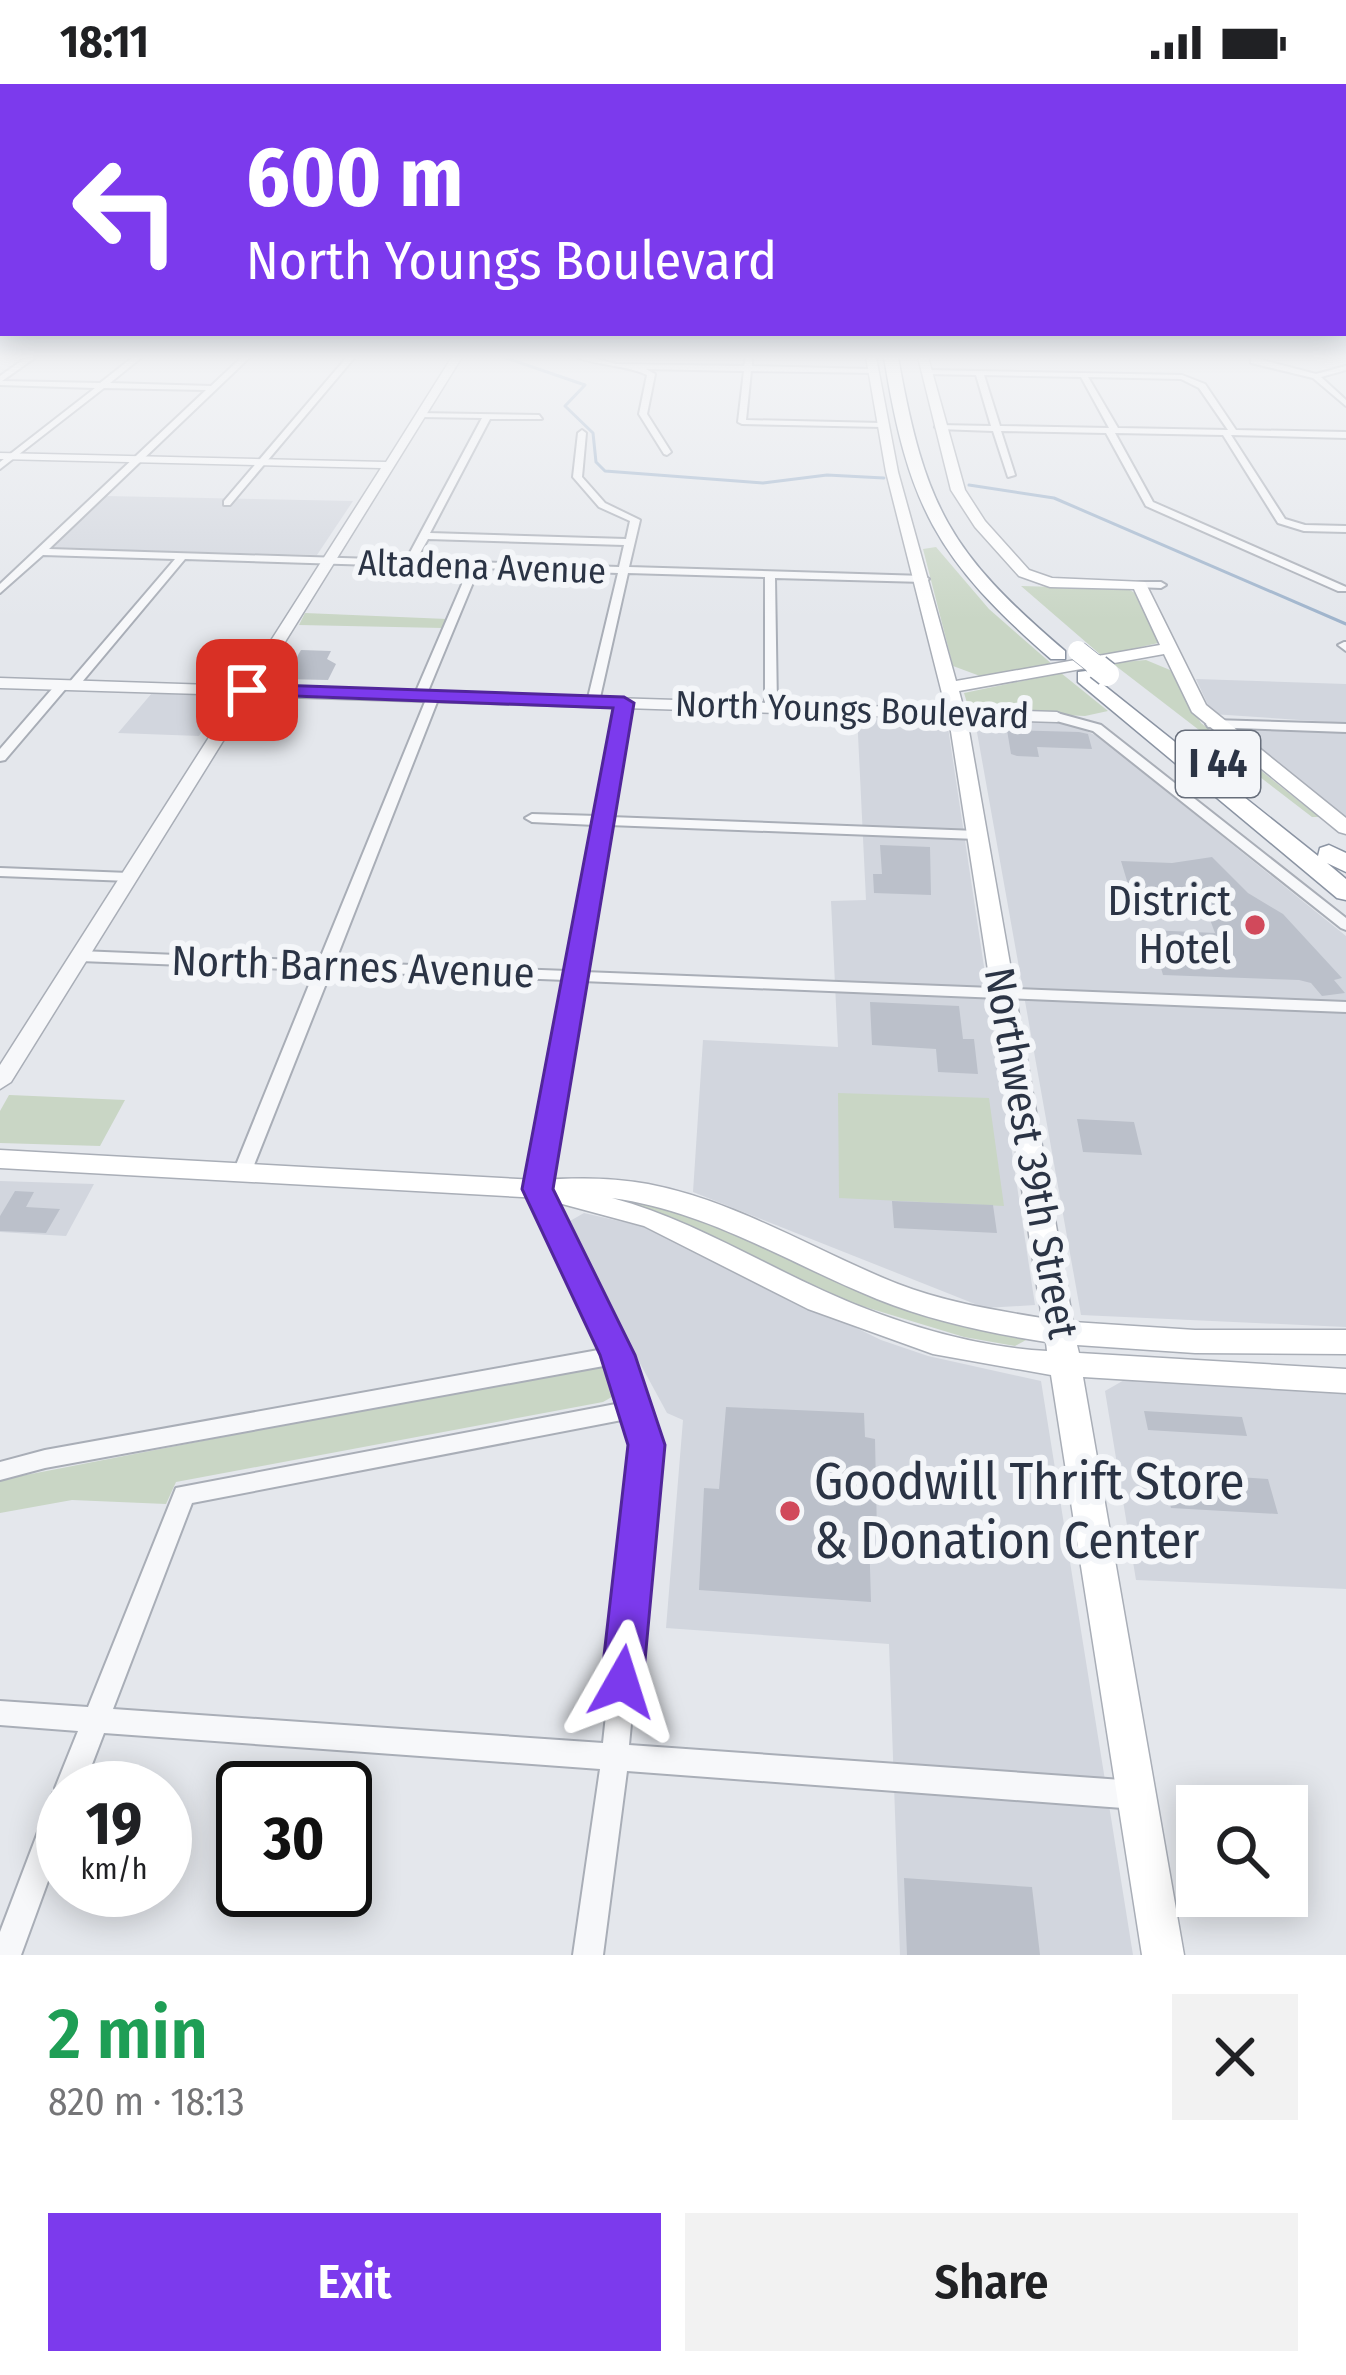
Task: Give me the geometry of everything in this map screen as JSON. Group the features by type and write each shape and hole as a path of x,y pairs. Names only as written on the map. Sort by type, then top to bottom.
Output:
{"highway":[{"name":"I 44","path":"908,444 932,520 976,580 1096,676 1346,892"},
{"name":"I 44","path":"925,444 951,519 1006,589 1068,653"},
{"name":"I 44","path":"1096,676 1340,861"}],"main road":[{"name":"Northwest 39th Street","path":"887,444 956,714 1163,1955"},
{"path":"944,444 968,508 1024,573 1038,580 1140,585 1198,708 1346,828"},
{"name":"North Youngs Boulevard","path":"950,687 1169,648"},
{"path":"1129,656 1157,659 1179,669"},
{"path":"0,1160 537,1189 653,1219 818,1301 907,1335 991,1356 1063,1348 1346,1342"},
{"path":"1063,1348 1346,1381"}],"street":[{"path":"0,590 154,444"},
{"path":"226,502 276,444"},
{"path":"0,1082 402,444"},
{"path":"409,565 472,444"},
{"path":"581,444 577,477 602,505 635,520 593,702"},
{"path":"662,444 667,452"},
{"path":"1000,444 1010,475"},
{"path":"1119,444 1149,504 1344,589"},
{"path":"1238,444 1288,526 1346,530"},
{"path":"0,466 6,456 389,465"},
{"path":"424,536 628,542"},
{"name":"Altadena Avenue","path":"40,552 924,579"},
{"path":"0,757 182,556"},
{"path":"243,1170 476,567"},
{"path":"770,575 771,707"},
{"path":"1140,585 1161,585"},
{"path":"1299,587 1344,589"},
{"name":"North Youngs Boulevard","path":"0,682 1057,717"},
{"path":"588,1955 646,1445 617,1355 537,1189 624,703"},
{"path":"1057,717 1096,728 1346,925"},
{"path":"1213,724 1346,728"},
{"path":"532,818 977,835"},
{"path":"0,872 129,877"},
{"name":"North Barnes Avenue","path":"80,956 1346,1007"},
{"path":"0,1471 617,1355"},
{"path":"78,1761 184,1496 635,1409"},
{"path":"0,1713 1136,1795"},
{"path":"6,1955 36,1875"}],"shaded area":[{"path":"106,496 353,501 317,555 53,548"},
{"path":"1196,679 1346,684 1346,723 1212,714"},
{"path":"152,693 226,695 199,736 118,733"},
{"path":"857,714 947,721 1035,1305 985,1308 693,1192 703,1040 838,1047 831,901 866,900"},
{"path":"975,721 1067,722 1099,737 1346,936 1346,1327 1081,1315"},
{"path":"1245,727 1346,730 1346,821 1234,734"},
{"path":"0,1181 94,1184 66,1236 0,1232"},
{"path":"584,1213 654,1229 881,1340 928,1356 1041,1381 1133,1955 900,1955 889,1644 666,1628 683,1420 667,1413 571,1236 570,1221"},
{"path":"1126,1379 1346,1389 1346,1589 1136,1580 1105,1391"}],"green space":[{"path":"936,547 989,609 1053,665 980,676 953,666 923,549"},
{"path":"1021,586 1128,589 1135,593 1158,643 1102,656"},
{"path":"305,613 447,619 443,628 299,625"},
{"path":"1146,660 1170,670 1201,723 1319,817 1312,817 1112,663"},
{"path":"1061,673 1108,711 1085,716 978,711 968,706 964,693"},
{"path":"838,1093 989,1098 1004,1206 839,1198"},
{"path":"9,1095 125,1100 100,1146 0,1143 0,1111"},
{"path":"582,1190 640,1198 1026,1340 1015,1346 964,1337 819,1293 684,1224"},
{"path":"601,1364 612,1368 621,1383 617,1394 603,1402 176,1482 166,1504 72,1500 0,1513 0,1480"}],"building":[{"path":"301,650 331,651 327,659 336,664 328,680 284,679"},
{"path":"1007,730 1088,734 1092,749 1037,747 1039,757 1017,756 1011,754"},
{"path":"880,845 930,847 931,895 874,893 873,874 882,874"},
{"name":"District Hotel","path":"1212,857 1248,893 1283,914 1342,978 1334,980 1345,993 1322,996 1311,983 1299,980 1163,975 1150,930 1215,933 1205,906 1134,904 1121,861 1172,863"},
{"path":"870,1002 959,1006 963,1039 974,1039 978,1074 938,1072 936,1049 872,1045"},
{"path":"1077,1119 1134,1122 1142,1155 1083,1152"},
{"path":"15,1191 34,1192 26,1207 60,1209 46,1233 0,1231 0,1216"},
{"path":"892,1201 993,1205 997,1233 894,1228"},
{"name":"Goodwill Thrift Store & Donation Center","path":"726,1407 864,1413 865,1437 875,1439 877,1533 869,1534 871,1602 699,1590 704,1488 719,1489"},
{"path":"1144,1411 1242,1417 1247,1436 1148,1430"},
{"path":"1163,1472 1268,1479 1278,1514 1171,1508"},
{"path":"904,1878 1032,1887 1040,1955 907,1955"}],"waterway":[{"path":"594,444 596,462 605,471 763,483 827,475 884,478"},
{"path":"969,485 1054,498 1346,624"}],"place":[{"name":"District Hotel","path":"1255,925"},
{"name":"Goodwill Thrift Store & Donation Center","path":"790,1511"}],"route":[{"path":"247,690 624,703 537,1189 617,1355 646,1445 622,1682"}]}
